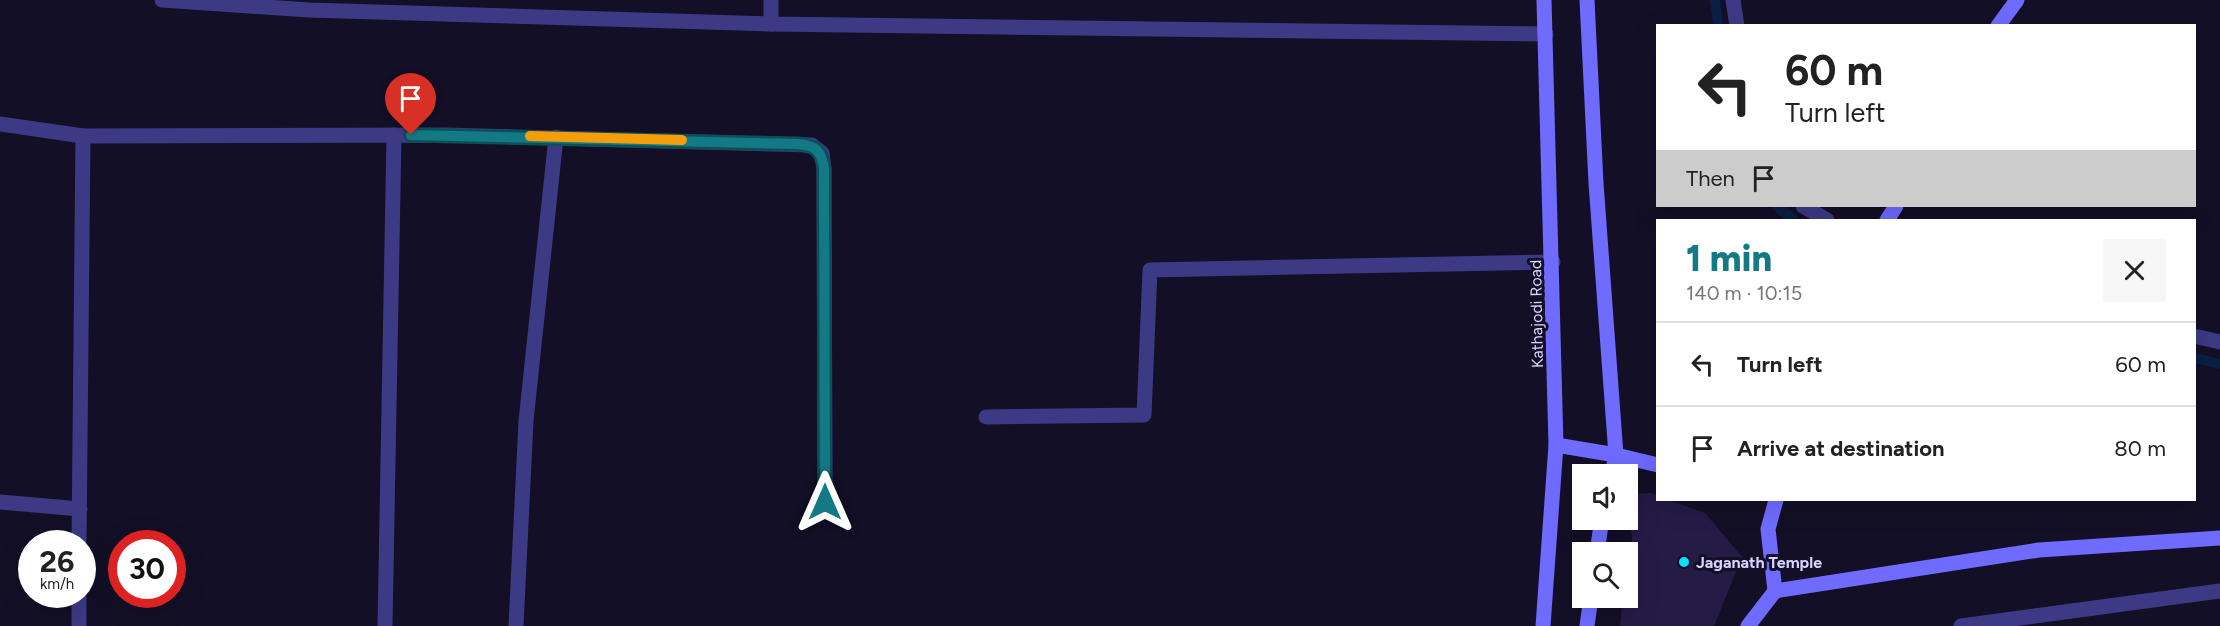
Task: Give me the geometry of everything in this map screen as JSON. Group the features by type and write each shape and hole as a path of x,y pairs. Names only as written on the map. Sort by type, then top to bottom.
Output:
{"main road":[{"name":"Kathajodi Road","path":"1543,626 1556,445 1553,262 1544,0"},
{"path":"1587,0 1597,195 1616,455 1614,464"},
{"path":"1999,24 2017,0"},
{"path":"1556,445 1656,465"},
{"path":"1775,591 1768,529 1776,501"},
{"path":"1748,626 1775,591 2039,550 2220,538"},
{"path":"1587,626 1589,608"}],"street":[{"path":"162,0 309,10 771,24 1546,34"},
{"path":"771,0 771,24"},
{"path":"1733,0 1737,24"},
{"path":"0,124 83,135 556,137 812,145 822,153 824,168 825,502"},
{"path":"80,530 83,135"},
{"path":"385,626 394,135"},
{"path":"516,626 526,421 556,137"},
{"path":"1805,207 1825,219"},
{"path":"986,417 1144,415 1150,270 1553,262"},
{"path":"2196,336 2220,342"},
{"path":"0,502 80,509"},
{"path":"1961,626 2220,591"},
{"path":"79,608 79,626"}],"building":[{"name":"Jaganath Temple","path":"1638,494 1656,494 1656,501 1672,501 1705,513 1742,557 1714,626 1620,626 1622,608 1638,608 1638,542 1631,542 1631,530 1638,530"}],"waterway":[{"path":"1715,0 1718,24"},
{"path":"1777,207 1793,219"},
{"path":"2196,358 2220,364"}],"slow traffic":[{"path":"530,136 682,140"}],"place":[{"name":"Jaganath Temple","path":"1684,562"}],"route":[{"path":"411,135 798,144 812,145 822,153 824,168 825,502"}]}
